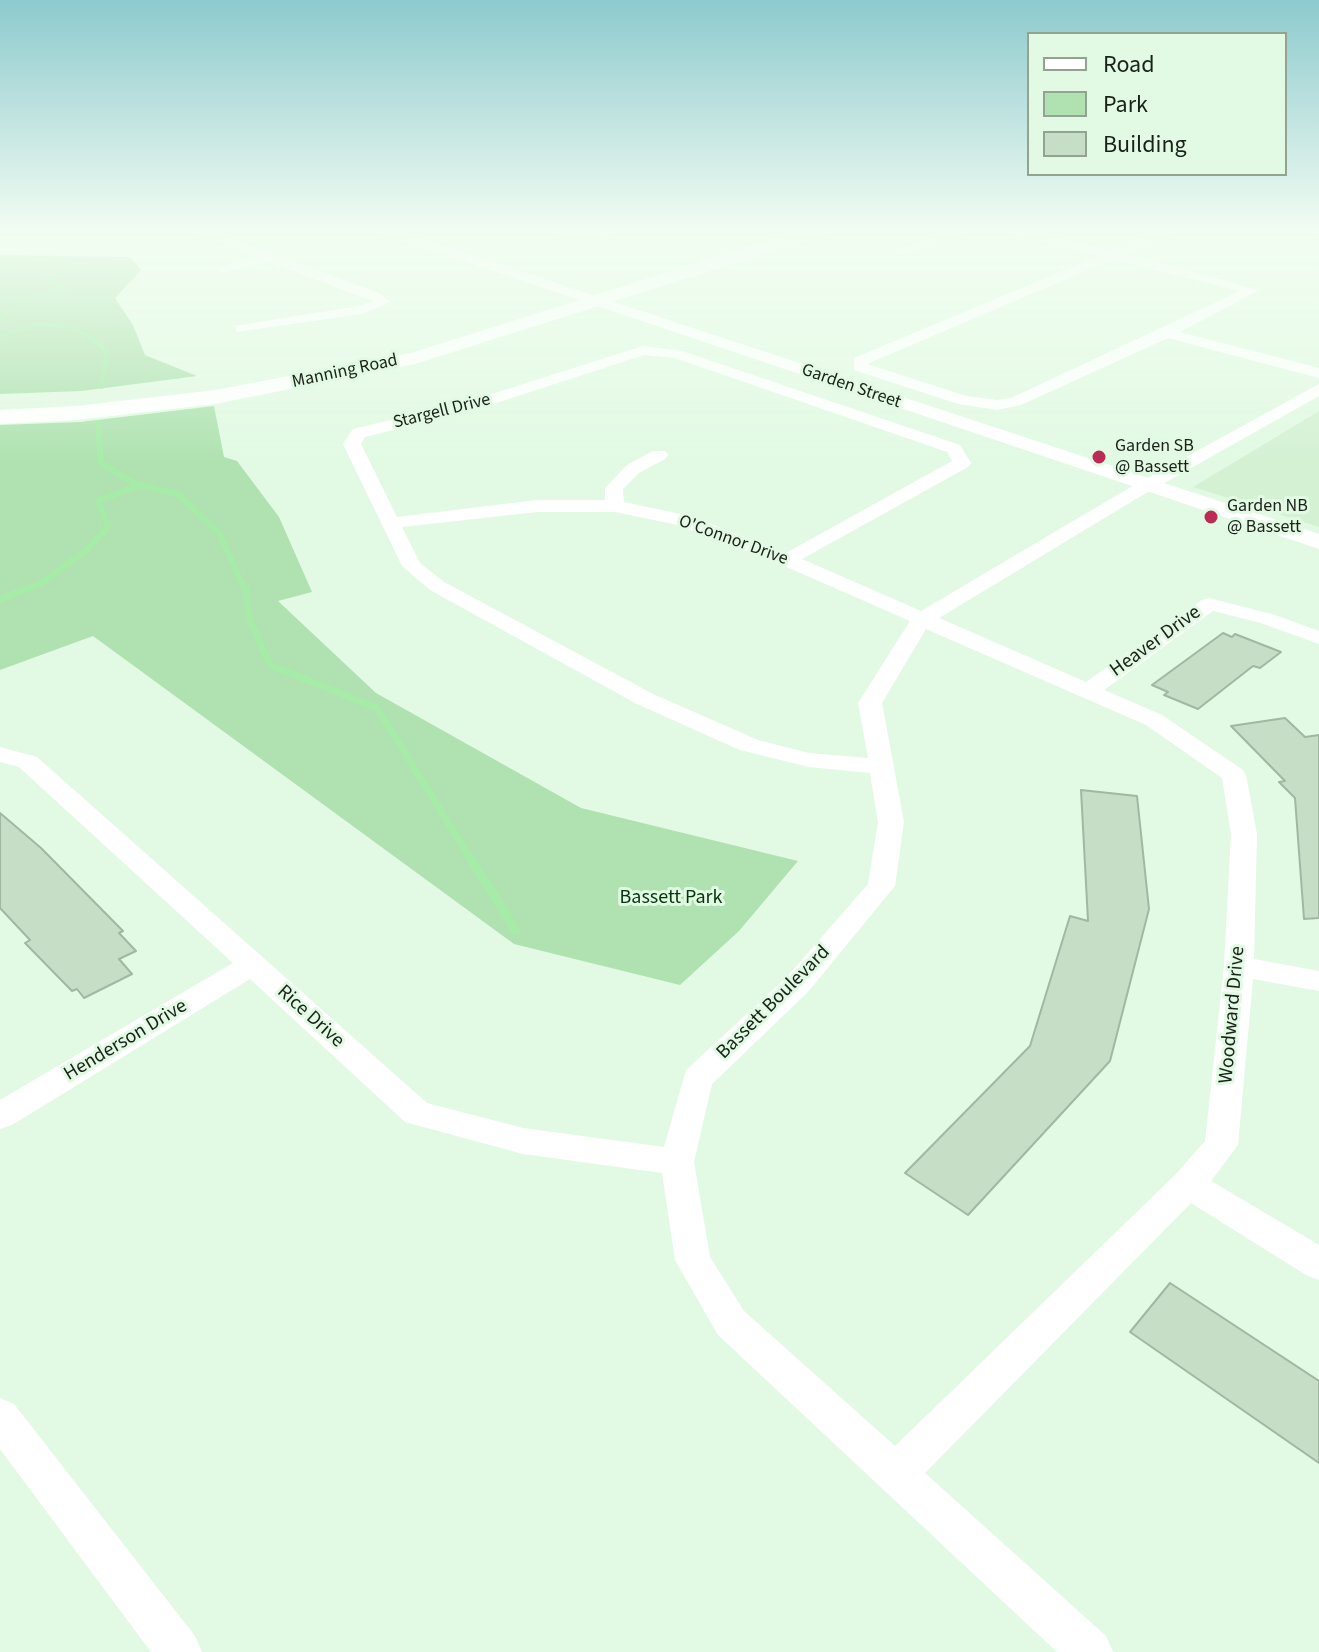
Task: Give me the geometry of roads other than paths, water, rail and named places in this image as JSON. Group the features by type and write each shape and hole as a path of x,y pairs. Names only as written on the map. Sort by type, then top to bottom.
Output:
{"main road":[{"name":"Manning Road","path":"0,405 94,399 256,379 376,356 556,308"},
{"name":"Manning Road","path":"0,417 77,413 215,397 325,378 415,358 562,308"}],"street":[{"path":"241,329 367,308"},
{"name":"Garden Street","path":"616,308 1319,542"},
{"path":"985,308 859,361 859,367 964,401 997,405 1015,402 1216,308"},
{"path":"1167,333 1319,373"},
{"name":"Stargell Drive","path":"787,560 962,463 954,449 677,354 643,350 478,404 359,433 352,444 412,566 437,586 645,699 749,745 809,760 882,767"},
{"name":"Bassett Boulevard","path":"1090,1652 731,1323 693,1260 677,1162 697,1079 797,985 881,886 891,822 870,703 921,620 1146,486 1319,389"},
{"path":"615,506 614,488 633,469 659,455"},
{"name":"O'Connor Drive","path":"391,523 537,506 615,506 683,520 787,560 921,620"},
{"name":"Heaver Drive","path":"1088,691 1209,604 1268,619 1319,638"},
{"name":"Woodward Drive","path":"896,1473 1188,1184 1221,1145 1239,966 1244,834 1234,775 1154,720 921,620"},
{"name":"Rice Drive","path":"0,754 28,762 417,1113 523,1141 677,1162"},
{"name":"Henderson Drive","path":"0,1116 252,965"},
{"path":"1239,966 1319,981"},
{"path":"1188,1184 1319,1264"},
{"path":"0,1417 179,1652"}],"waterway":[{"path":"0,321 14,308"},
{"path":"0,336 39,324 70,327 87,335 107,352 102,387"},
{"path":"98,423 101,463 132,482 179,495 219,533 246,592"},
{"path":"18,592 40,584 88,549 108,527 98,500 142,485"},
{"path":"0,599 23,590"},
{"path":"246,590 249,618 270,665 377,708 470,858"},
{"path":"469,856 516,931"}],"place":[{"name":"Garden SB @ Bassett","path":"1099,457"},
{"name":"Garden NB @ Bassett","path":"1211,517"}],"park label":[{"name":"Bassett Park","path":"671,899"}]}
